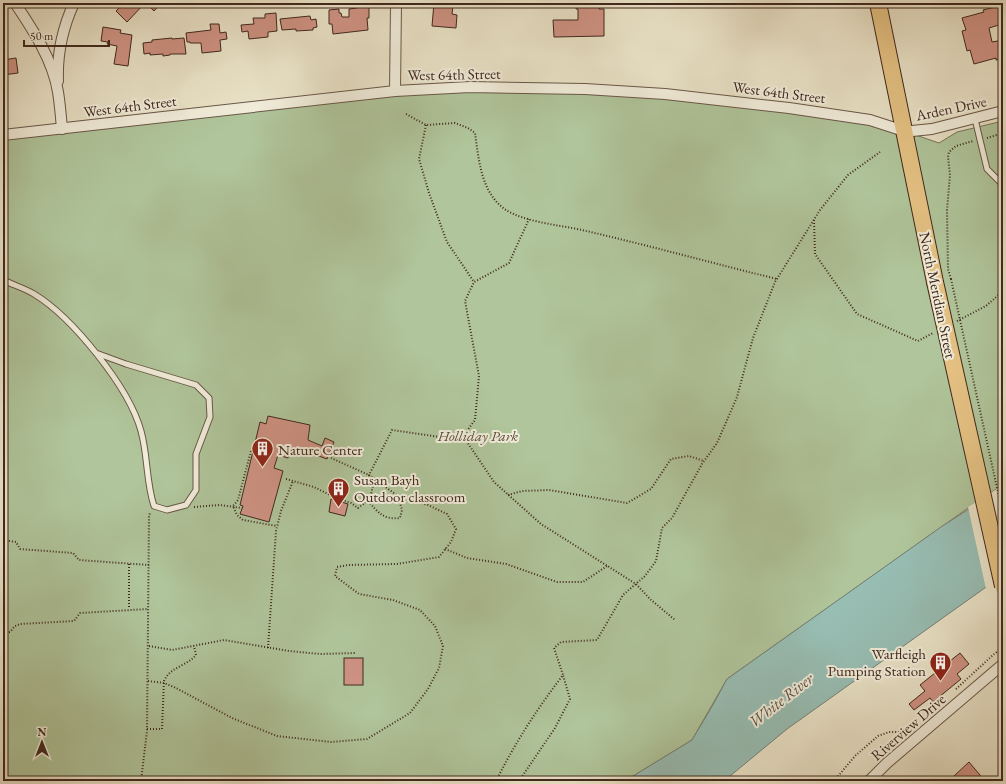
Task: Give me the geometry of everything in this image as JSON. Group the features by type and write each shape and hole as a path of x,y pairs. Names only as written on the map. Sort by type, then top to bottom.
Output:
{"main road":[{"name":"North Meridian Street","path":"878,3 935,282 1003,586"}],"street":[{"path":"15,3 34,33 47,58 58,92"},
{"path":"62,129 58,92 58,72 61,46 66,25 74,3"},
{"path":"395,90 396,3"},
{"name":"West 64th Street","path":"3,135 395,90 470,87 585,89 665,94 797,109 870,120 904,131"},
{"name":"Arden Drive","path":"904,131 932,129 1003,112"},
{"name":"Riverview Drive","path":"869,781 887,763 1003,664"}],"lane":[{"path":"975,119 982,139 987,169 1000,182"},
{"path":"3,280 34,294 65,318 96,353 106,366 135,413 146,451 149,491 154,506 167,510 186,505 196,490 196,454 210,417 209,398 196,385 126,364 96,353"}],"path":[{"path":"406,114 426,125 455,123 468,128 475,134 482,177 491,196 505,210 521,217 582,230 777,279"},
{"path":"426,125 419,159 429,193 447,242 474,282"},
{"path":"1003,133 956,146 950,152 948,157 950,175 947,210 948,269 1003,515"},
{"path":"519,781 555,728 570,699 554,648 561,642 597,640 623,595 645,576 656,561 662,528 672,518 704,461 717,443 737,397 752,338 777,279 814,218 848,175 880,152"},
{"path":"814,218 815,254 857,314 918,341 938,330"},
{"path":"463,436 475,420 479,376 465,301 474,282 509,263 529,219"},
{"path":"952,323 986,306 1003,291"},
{"path":"286,479 314,487 338,500 351,503 358,508 370,499 373,485 369,475 392,430 440,437 463,436"},
{"path":"463,436 494,482 540,524 636,584 675,620"},
{"path":"233,506 238,500 251,451"},
{"path":"508,495 522,491 549,490 589,498 627,503 651,489 671,459 690,456 704,461"},
{"path":"148,681 164,683 176,688 232,718 277,736 331,742 367,739 410,713 428,689 439,668 443,646 435,626 420,610 393,600 359,594 336,576 337,567 348,565 397,564 439,557 451,542 456,529 447,514 428,505 398,496 369,475 331,458"},
{"path":"268,648 277,526 280,511 293,481"},
{"path":"368,501 381,515 392,519 400,518 402,510 398,496"},
{"path":"191,507 220,504 242,508"},
{"path":"141,781 147,729 149,646 149,516 154,506"},
{"path":"233,506 237,515 243,520 277,526"},
{"path":"3,540 16,542 20,549 73,553 79,560 149,565"},
{"path":"445,549 467,558 506,564 557,582 583,582 607,566"},
{"path":"129,564 129,609"},
{"path":"3,633 10,632 15,626 20,624 74,621 80,613 149,608"},
{"path":"149,646 172,650 224,640 268,648 320,654 356,653"},
{"path":"147,729 162,729 164,683 166,677 174,669 192,660 196,655 194,646"},
{"path":"954,691 993,655 1003,648"},
{"path":"496,781 511,751 537,710 563,674"},
{"path":"834,781 855,756 878,736 889,732 903,732 920,720"},
{"path":"449,781 466,778 473,781"}],"green space":[{"name":"Holliday Park","path":"585,89 789,108 904,131 939,143 957,132 1003,121 1003,485 985,496 727,679 692,740 625,781 3,781 3,136 395,91"}],"water":[{"name":"White River","path":"1003,487 1003,575 787,729 724,781 625,781 692,740 727,679 941,527"}],"pier":[{"path":"1000,487 1003,498 1003,577 986,589 968,507"}],"building":[{"path":"118,3 145,3 127,22 116,11 121,6"},
{"path":"146,3 161,3 154,11"},
{"path":"356,3 369,3 369,18 367,18 368,30 333,34 332,24 329,24 329,10 339,9 339,13 341,13 342,17 349,17 349,9 357,8"},
{"path":"434,3 455,3 452,14 457,15 456,28 432,26"},
{"path":"576,3 613,3 613,7 599,7 599,9 604,9 604,36 554,37 553,20 578,20 578,9 576,9"},
{"path":"1003,5 1003,19 1001,19 1002,24 989,28 992,42 1003,40 1003,59 996,60 996,58 974,64 970,50 967,51 962,31 966,30 962,18 984,12 983,10"},
{"path":"276,13 277,31 268,32 268,37 249,39 248,31 242,32 241,25 254,24 253,18 265,18 265,14"},
{"path":"310,16 311,20 316,19 317,27 313,28 313,30 282,30 280,19"},
{"path":"210,24 219,24 220,33 226,32 227,39 220,40 221,51 202,53 201,43 187,42 186,33 211,30"},
{"path":"103,27 121,30 120,33 132,35 128,66 114,64 117,46 101,41"},
{"path":"184,38 186,54 170,54 163,56 163,54 144,54 143,43 152,42 152,40"},
{"path":"16,58 18,73 3,75 3,60"},
{"name":"Nature Center","path":"268,416 310,425 308,440 322,446 325,438 334,442 327,459 305,451 291,448 288,458 278,455 274,468 283,471 269,522 240,514 243,506 240,505 260,422 266,424"},
{"name":"Susan Bayh Outdoor classroom","path":"331,499 348,504 345,516 329,512"},
{"name":"Warfleigh Pumping Station","path":"960,653 969,664 957,674 961,679 933,702 930,698 914,710 909,704 925,691 920,685"},
{"path":"344,658 363,658 363,685 344,685"},
{"path":"969,762 980,775 981,781 959,781 954,776"}],"place":[{"name":"Nature Center","path":"263,468"},
{"name":"Susan Bayh Outdoor classroom","path":"338,508"},
{"name":"Warfleigh Pumping Station","path":"941,682"}]}
